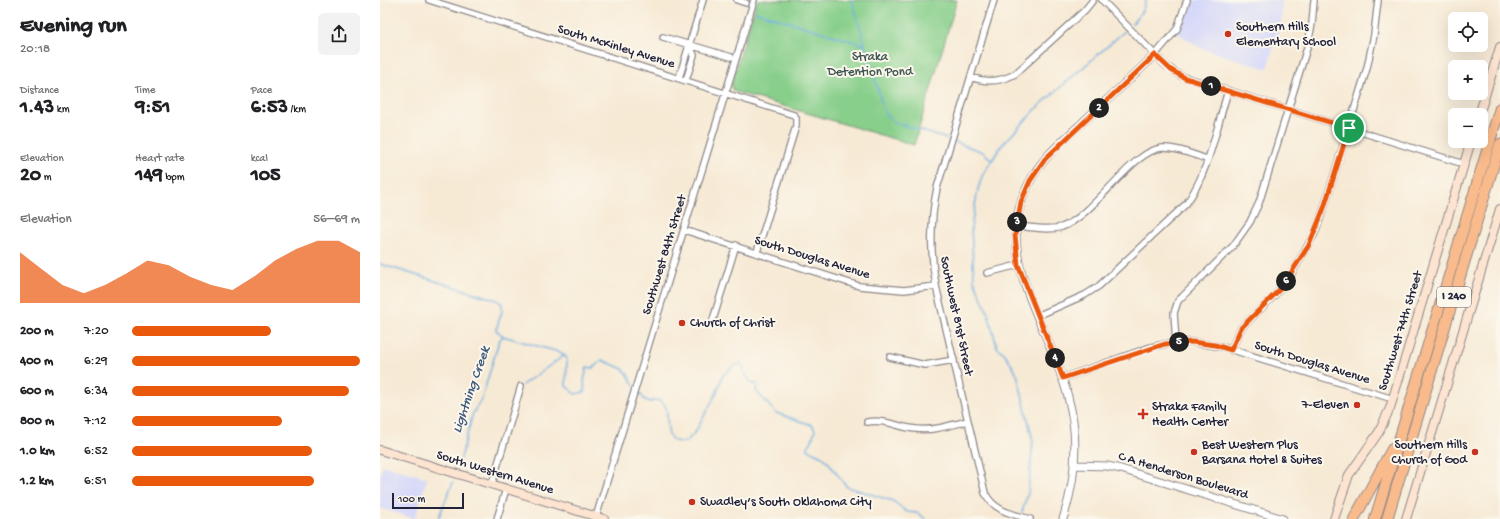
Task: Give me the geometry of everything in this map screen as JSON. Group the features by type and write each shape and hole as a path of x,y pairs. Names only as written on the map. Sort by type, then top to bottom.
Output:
{"highway":[{"name":"I 240","path":"1375,519 1500,108"},
{"name":"I 240","path":"1387,519 1500,144"},
{"path":"1349,519 1356,514 1403,430"}],"main road":[{"path":"1481,108 1500,47"},
{"name":"Southwest 74th Street","path":"1334,519 1345,483 1379,432 1393,399 1469,148"},
{"path":"1406,519 1500,208"},
{"name":"South Western Avenue","path":"380,450 600,518"}],"street":[{"name":"South McKinley Avenue","path":"429,0 789,112 795,116 796,126 757,252"},
{"path":"679,78 703,0"},
{"path":"738,0 746,3"},
{"name":"Southwest 84th Street","path":"600,518 634,393 754,0"},
{"name":"Southwest 81st Street","path":"994,0 941,174 933,207 931,243 936,286 983,487 988,498 999,509 1030,519"},
{"path":"971,78 993,81 1005,79 1015,74 1094,0"},
{"path":"1102,0 1165,65 1181,76 1464,164"},
{"path":"1063,519 1069,500 1074,465 1074,424 1063,378 1037,316 1018,265 1015,245 1016,226 1022,197 1030,181 1042,163 1155,55 1177,29 1187,0"},
{"path":"1176,342 1173,317 1176,305 1183,295 1224,256 1250,222 1262,194 1310,36 1314,0"},
{"path":"1231,350 1241,328 1282,287 1309,245 1323,213 1370,56 1378,0"},
{"path":"663,37 731,57"},
{"path":"686,80 694,55 689,45"},
{"path":"1037,316 1085,295 1115,273 1186,204 1200,181 1228,91"},
{"path":"1016,226 1050,229 1067,225 1080,216 1142,157 1155,149 1172,148 1207,159"},
{"name":"South Douglas Avenue","path":"684,230 736,245 864,287 904,290 936,286"},
{"path":"712,323 736,245"},
{"path":"987,273 1018,265"},
{"name":"South Douglas Avenue","path":"1063,378 1151,348 1176,342 1200,343 1231,350 1393,399"},
{"path":"890,357 925,365 954,360"},
{"path":"492,484 521,386"},
{"path":"867,422 880,420 904,428 922,430 968,421"},
{"name":"C A Henderson Boulevard","path":"1074,465 1101,466 1121,469 1283,519"},
{"path":"497,519 506,489"}],"shaded area":[{"name":"Southern Hills Elementary School","path":"1190,0 1282,0 1281,22 1267,69 1201,48 1177,33 1184,21"},
{"path":"383,465 427,478 415,519 380,508 380,476"}],"green space":[{"name":"Straka Detention Pond","path":"757,0 957,0 914,145 733,91 731,85"}],"waterway":[{"path":"852,0 885,114 894,122 947,139"},
{"path":"1132,24 1142,11 1146,0"},
{"path":"756,12 865,45"},
{"path":"1022,512 1028,493 1033,441 1017,374 1005,354 997,347 988,313 974,280 971,228 978,189 983,174 1002,145 1039,106 1126,30"},
{"path":"955,142 983,152 992,160"},
{"name":"Lightning Creek","path":"380,264 497,300 502,304 502,311 496,330 503,336 562,353 567,359 566,386 575,394 585,392 584,381 587,367 593,368 602,360 623,369 634,386"},
{"name":"Lightning Creek","path":"459,465 473,413 482,398 499,341 503,336"},
{"path":"522,385 565,355"},
{"name":"Lightning Creek","path":"637,389 644,399 650,402 655,400 663,403 666,408 668,431 670,436 673,440 678,442 686,442 696,431 717,392 723,375 735,365 741,364 744,368 743,371 752,384 755,383 757,386 756,391 776,413 812,425 815,430 811,443 807,447 809,450 822,456 847,487 893,501 907,512 917,513 926,519"},
{"name":"Lightning Creek","path":"438,519 453,482"}],"place":[{"name":"Southern Hills Elementary School","path":"1228,34"},
{"name":"Church of Christ","path":"682,323"},
{"name":"7-Eleven","path":"1357,405"},
{"name":"Straka Family Health Center","path":"1143,414"},
{"name":"Best Western Plus Barsana Hotel & Suites","path":"1194,452"},
{"name":"Southern Hills Church of God","path":"1475,452"},
{"name":"Swadley’s South Oklahoma City","path":"692,502"}],"route":[{"path":"1155,55 1171,70 1185,78 1349,128 1318,226 1309,245 1282,287 1241,328 1231,350 1215,345 1192,342 1176,342 1151,348 1063,378 1025,286 1018,265 1015,235 1017,217 1021,202 1026,188 1045,159 1155,55"}]}
